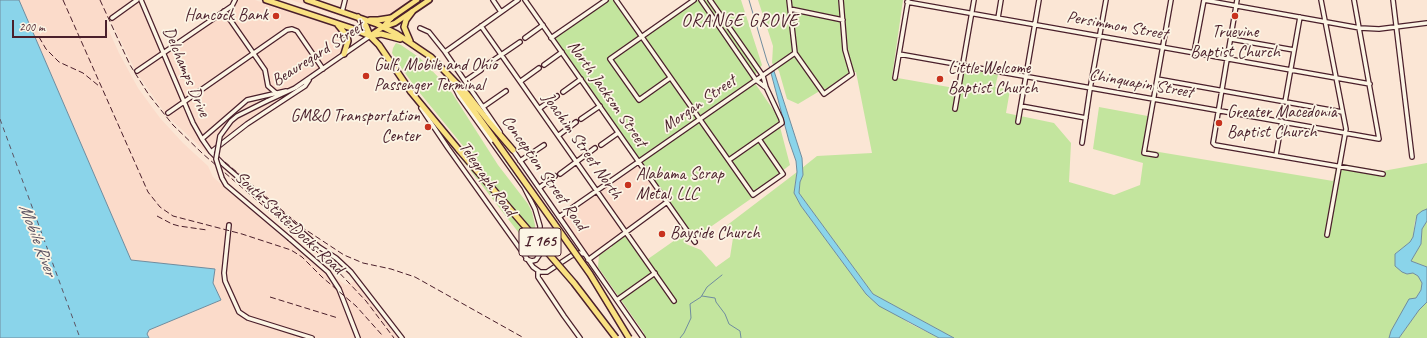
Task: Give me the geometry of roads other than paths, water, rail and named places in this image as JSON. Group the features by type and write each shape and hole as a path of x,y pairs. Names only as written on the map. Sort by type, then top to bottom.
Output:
{"highway":[{"path":"266,0 370,36 381,34 389,35 410,42"},
{"path":"307,0 365,19 378,20 391,18"},
{"path":"410,42 404,27 406,20 412,12"},
{"name":"Telegraph Road","path":"357,17 366,26 370,36 412,92"},
{"path":"365,19 410,42 431,57 467,94 513,150"},
{"path":"337,24 347,36 348,41 344,54"},
{"name":"I 165","path":"450,77 590,274 629,338"},
{"name":"I 165","path":"412,92 459,150 544,248 597,312 616,338"}],"main road":[{"name":"Beauregard Street","path":"383,28 391,18 417,0"},
{"name":"Beauregard Street","path":"370,36 395,23 429,0"}],"street":[{"path":"112,18 137,0"},
{"name":"Delchamps Drive","path":"142,0 202,139 211,152 319,247 336,258 351,272 402,338"},
{"path":"137,71 232,6 235,0"},
{"path":"342,12 345,0"},
{"path":"493,0 501,12"},
{"path":"445,52 518,0"},
{"name":"North Jackson Street","path":"525,0 695,242"},
{"path":"551,38 606,0"},
{"path":"616,0 753,195 783,174 759,139"},
{"path":"670,78 639,100 610,59 694,0"},
{"path":"701,0 756,80 766,87"},
{"path":"710,0 763,76 766,87 782,123 728,160"},
{"path":"789,0 795,53 824,94 852,74 845,50 841,0"},
{"path":"955,109 974,0"},
{"path":"998,18 1001,0"},
{"path":"1018,122 1040,0"},
{"path":"1082,143 1106,0"},
{"path":"1156,155 1144,153 1171,0"},
{"path":"1194,53 1204,0 1360,28 1396,27 1427,23"},
{"path":"1237,0 1213,143 1215,145 1383,174"},
{"path":"1320,0 1346,129 1327,235"},
{"path":"1354,0 1370,84"},
{"path":"1393,0 1412,157"},
{"path":"895,78 908,1"},
{"name":"Persimmon Street","path":"908,1 971,14 1370,84"},
{"path":"790,9 843,20"},
{"path":"224,11 266,71 270,88 276,93"},
{"path":"1285,102 1300,17"},
{"name":"Joachim Street North","path":"481,26 674,301"},
{"path":"525,38 543,26"},
{"path":"168,113 252,53 292,28 297,31 323,69"},
{"name":"Conception Street Road","path":"420,28 429,32 445,52 642,338"},
{"name":"Beauregard Street","path":"267,101 309,80 370,36"},
{"path":"1230,39 1294,50"},
{"path":"485,66 520,42"},
{"path":"544,65 562,52"},
{"name":"Morgan Street","path":"559,217 795,53"},
{"name":"Chinquapin Street","path":"899,54 1379,139 1370,84"},
{"path":"521,81 539,68"},
{"path":"465,81 481,70"},
{"path":"450,77 459,96 524,187 535,209 540,226 540,254 537,259 534,260 525,258"},
{"path":"562,92 581,79"},
{"path":"1157,79 1342,112"},
{"path":"211,152 248,124 305,86 309,80"},
{"path":"202,139 247,100 295,88"},
{"path":"483,107 506,91"},
{"name":"Telegraph Road","path":"412,92 431,123 525,258 532,267 538,271 538,277 580,338"},
{"path":"540,108 557,96"},
{"name":"South State Docks Road","path":"267,101 237,116 231,121 220,136 216,159 222,178 226,185 328,272 339,289 358,338"},
{"path":"580,119 600,106"},
{"path":"1021,106 1086,118"},
{"path":"558,135 576,122"},
{"path":"1276,155 1282,122"},
{"path":"601,145 618,133"},
{"path":"520,161 544,145"},
{"path":"560,174 596,148"},
{"path":"539,188 556,176"},
{"path":"588,260 667,202"},
{"path":"229,225 224,273 225,281 239,312 248,318 312,338"},
{"path":"571,256 575,248 573,236"},
{"path":"538,271 543,273 550,271 571,256 579,253 585,255"},
{"path":"617,300 655,273"}],"water":[{"name":"Mobile River","path":"0,0 19,0 131,260 215,269 213,283 221,300 149,330 147,334 149,338 0,338"},
{"path":"774,71 802,158 803,175 800,182 799,193 873,294 954,338 939,338 879,306 866,294 801,206 794,193 797,172 796,161 789,141 771,73"},
{"path":"1427,209 1427,221 1422,229 1421,244 1411,261 1427,267 1427,302 1419,310 1399,338 1389,338 1391,331 1409,299 1416,298 1421,290 1422,283 1418,276 1413,273 1407,274 1402,272 1395,266 1395,254 1410,242 1413,237 1417,215"}],"waterway":[{"path":"749,0 770,68"},
{"path":"680,338 691,318 690,304 701,297 707,287 722,275"},
{"path":"702,296 715,298 716,302 725,314 729,324 740,331 741,338"}],"railway":[{"path":"63,0 148,192 160,207 173,216 242,234 291,250 302,257 322,277 356,306 382,335"},
{"path":"100,0 130,65 149,95 173,125 203,154 331,264 366,301 394,338"},
{"path":"39,37 46,49 59,62 83,73 99,86"},
{"path":"225,162 303,228 344,255 363,263 391,269 415,277 524,338"},
{"path":"157,216 179,226 207,230"},
{"path":"270,297 338,318"}],"place":[{"name":"Hancock Bank","path":"276,16"},
{"name":"Truevine Baptist Church","path":"1235,16"},
{"name":"Gulf, Mobile and Ohio Passenger Terminal","path":"366,76"},
{"name":"Little Welcome Baptist Church","path":"940,79"},
{"name":"Greater Macedonia Baptist Church","path":"1219,123"},
{"name":"GM&O Transportation Center","path":"428,127"},
{"name":"Alabama Scrap Metal, LLC","path":"628,185"},
{"name":"Bayside Church","path":"662,234"}],"district":[{"name":"ORANGE GROVE","path":"740,21"}]}
